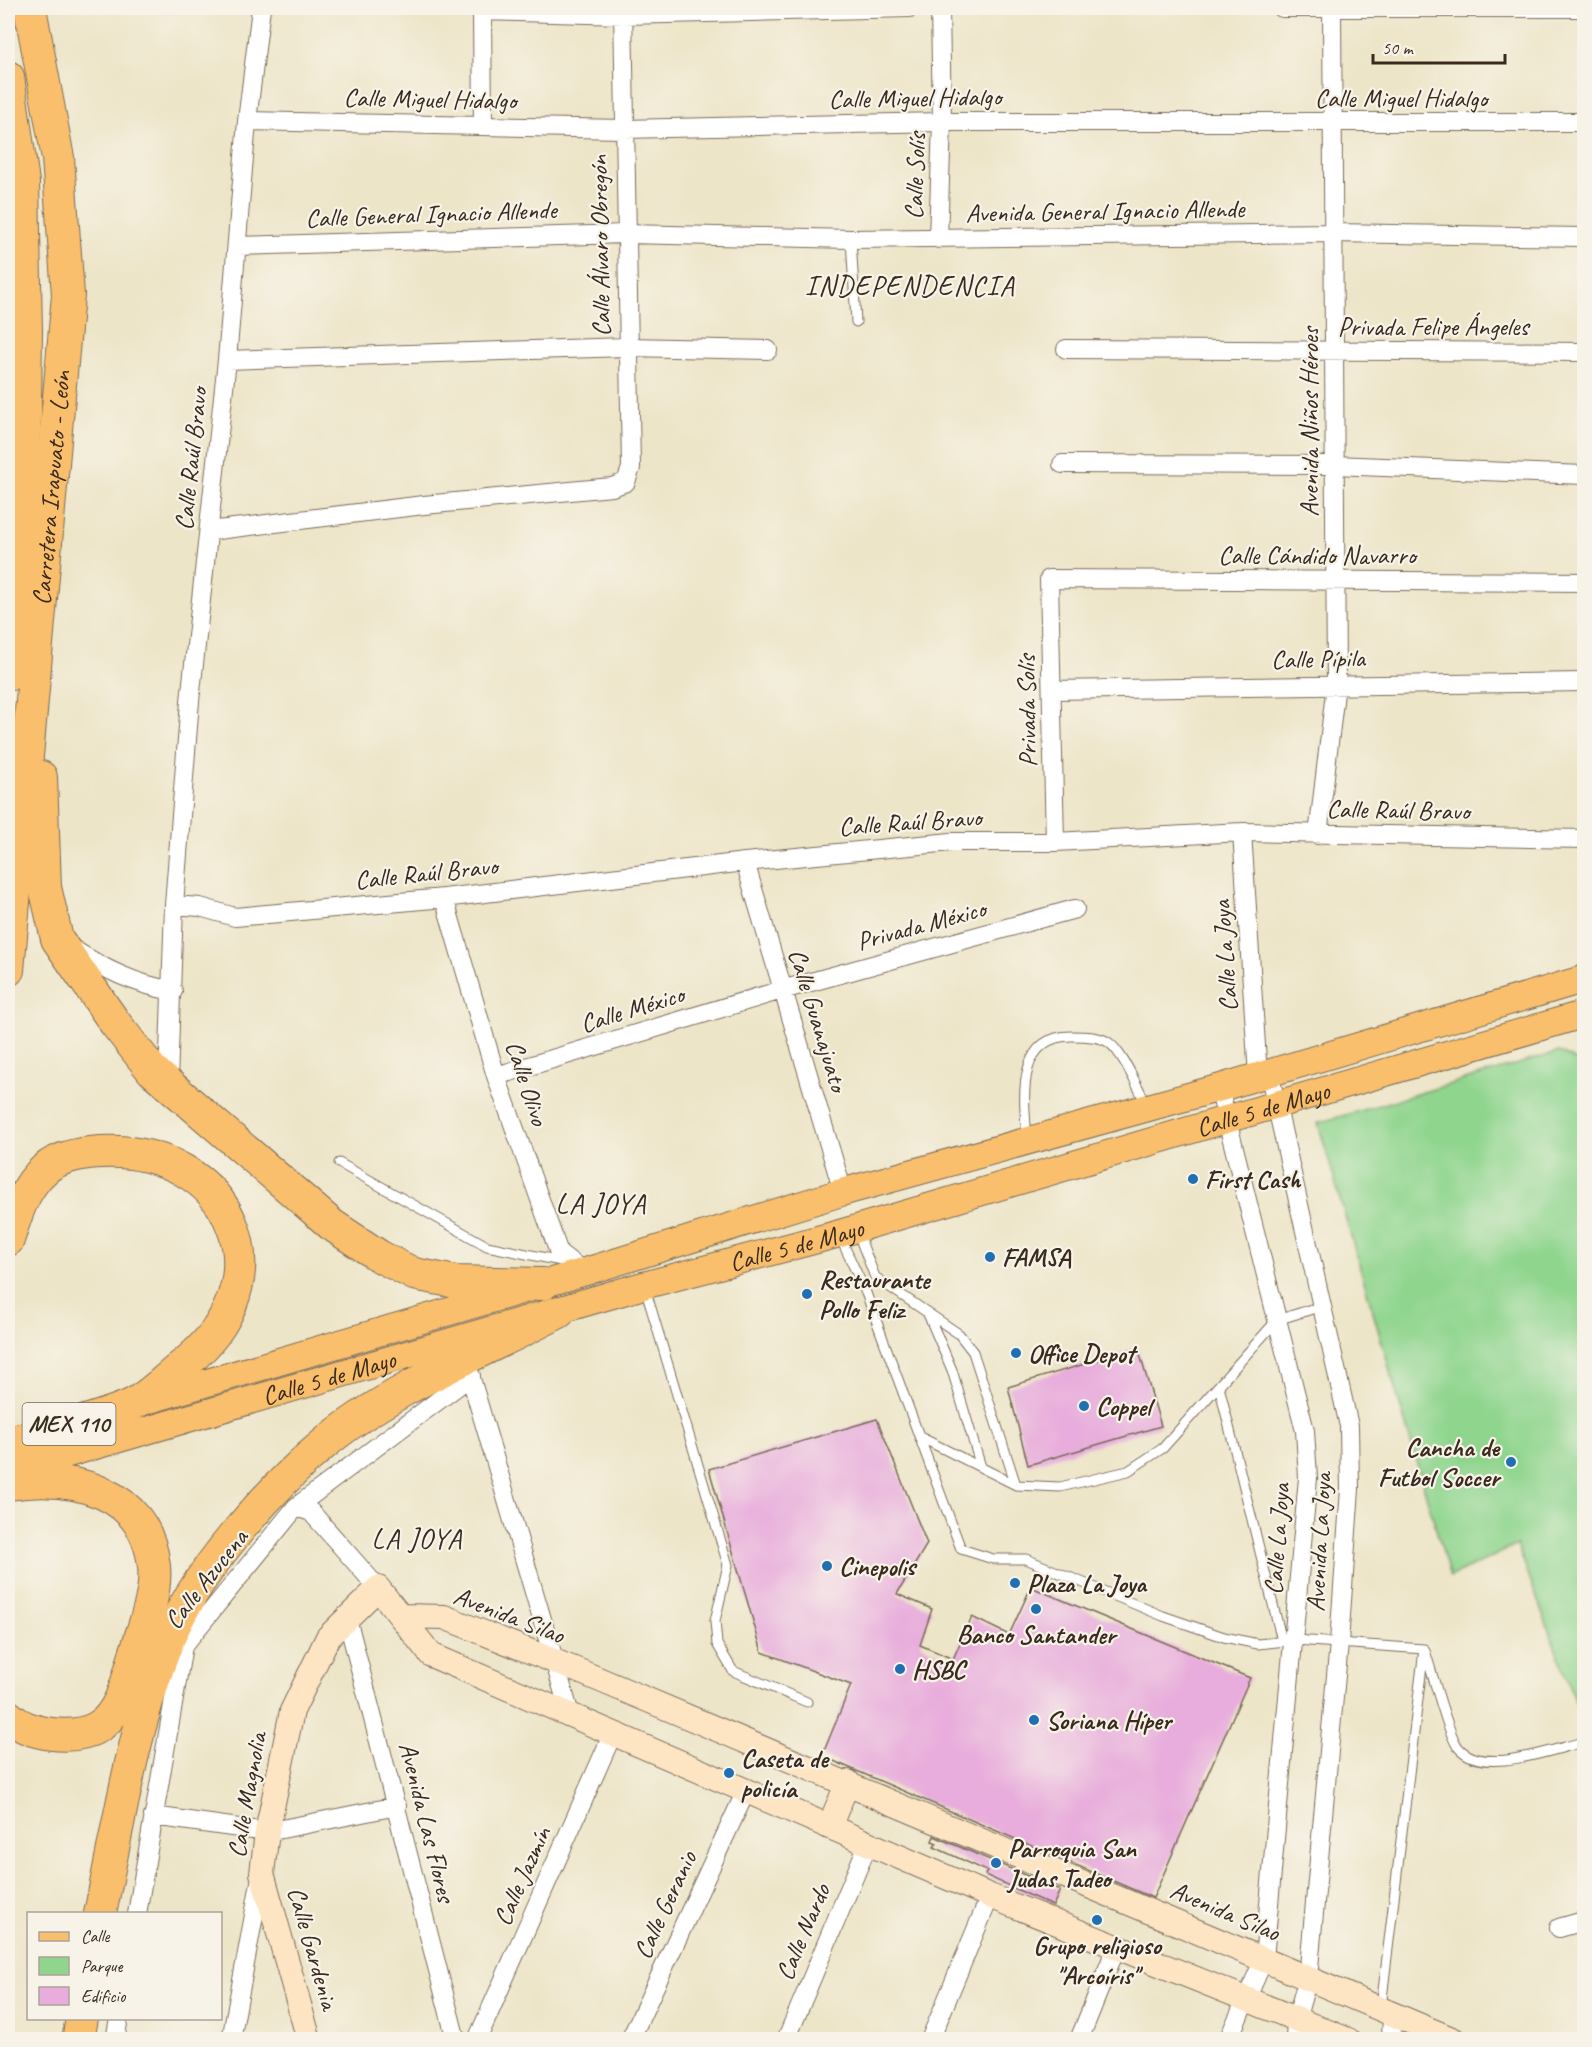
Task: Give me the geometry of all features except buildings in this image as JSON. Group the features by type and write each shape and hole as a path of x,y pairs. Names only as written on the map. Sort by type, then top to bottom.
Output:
{"highway":[{"name":"Carretera Irapuato - León","path":"8,970 34,656 68,295 57,158 30,8"},
{"name":"Carretera Irapuato - León","path":"8,76 24,182 26,330 24,426 8,675"},
{"path":"8,497 26,330"},
{"path":"34,656 45,887 57,939 115,1023 152,1070 332,1225 379,1256 414,1274 456,1282 543,1284"},
{"path":"8,1240 25,1192 46,1168 81,1153 144,1154 178,1167 213,1191 229,1213 238,1243 237,1278 232,1302 216,1335 192,1358 131,1405"},
{"path":"100,1912 147,1702 163,1652 185,1604 215,1559 288,1476 326,1442 367,1413 468,1368 559,1312"},
{"name":"MEX 110","path":"8,1443 131,1405"},
{"path":"8,1484 61,1481 88,1486 114,1498 135,1517 148,1539 154,1567 152,1596 126,1684 114,1710 98,1726 71,1735 38,1731 8,1716"},
{"path":"78,2040 82,2020"}],"main road":[{"name":"Calle 5 de Mayo","path":"131,1405 543,1284 577,1268 1219,1088 1584,979"},
{"name":"Calle 5 de Mayo","path":"8,1471 559,1312 645,1285 848,1231 1584,1014"}],"street":[{"name":"Calle Raúl Bravo","path":"261,8 247,121 227,360 190,701 174,905 200,907 235,917 444,898 745,862 951,842 1055,842 1242,832 1584,839"},
{"path":"483,126 482,11 910,8"},
{"name":"Calle Solís","path":"938,239 942,122 940,8"},
{"path":"1282,8 1584,8"},
{"name":"Avenida Niños Héroes","path":"1318,834 1336,684 1332,8"},
{"name":"Calle Álvaro Obregón","path":"209,531 424,505 612,487 626,482 631,468 623,129 623,11"},
{"name":"Calle Miguel Hidalgo","path":"247,121 623,129 942,122 1331,124 1584,122"},
{"name":"Avenida General Ignacio Allende","path":"626,234 851,239 1332,233 1584,237"},
{"name":"Calle General Ignacio Allende","path":"237,246 626,234"},
{"path":"227,360 627,347 768,350"},
{"name":"Privada Felipe Ángeles","path":"1066,349 1584,352"},
{"path":"1062,464 1334,465 1584,475"},
{"name":"Calle Cándido Navarro","path":"1049,579 1584,582"},
{"name":"Privada Solís","path":"1049,579 1055,842"},
{"name":"Calle Pípila","path":"1052,690 1584,682"},
{"name":"Calle La Joya","path":"1242,832 1264,1074"},
{"name":"Calle Guanajuato","path":"745,862 843,1192"},
{"name":"Calle Olivo","path":"444,898 496,1076 559,1253 577,1268"},
{"path":"168,1083 173,991 174,905"},
{"name":"Privada México","path":"782,990 1074,909"},
{"path":"57,939 104,969 143,986 173,991"},
{"name":"Calle México","path":"496,1076 782,990"},
{"name":"Avenida La Joya","path":"1264,1074 1277,1103 1349,1426 1350,1489 1339,1642 1308,1978 1295,2030"},
{"name":"Calle La Joya","path":"1219,1088 1305,1431 1308,1478 1288,1640 1264,1959 1227,2040"},
{"path":"468,1368 570,1714"},
{"name":"Calle Azucena","path":"136,1912 183,1646 296,1507 468,1368"},
{"path":"296,1507 311,1512 403,1616 431,1655 990,1896 1244,1999 1295,2030 1348,2040"},
{"name":"Calle Magnolia","path":"231,2040 262,1873 267,1832 292,1711 328,1637 378,1588"},
{"name":"Avenida Silao","path":"403,1616 444,1617 848,1782 1454,2040"},
{"name":"Avenida Las Flores","path":"347,1618 456,2040"},
{"name":"Calle Jazmín","path":"477,2040 613,1733"},
{"path":"829,1827 848,1782"},
{"name":"Calle Geranio","path":"630,2040 746,1791"},
{"path":"153,1816 267,1832 397,1806"},
{"name":"Calle Nardo","path":"786,2040 868,1844"},
{"name":"Calle Gardenia","path":"262,1873 309,2040"},
{"path":"930,2040 990,1896"},
{"path":"1559,1928 1584,1921"},
{"path":"1079,2040 1116,1948"},
{"path":"1386,2011 1391,2040"},
{"path":"115,2040 119,2020"}],"lane":[{"path":"851,239 856,322"},
{"path":"1027,1141 1023,1088 1032,1057 1049,1041 1068,1036 1087,1036 1108,1042 1125,1065 1148,1107"},
{"path":"339,1163 487,1246 577,1268"},
{"path":"848,1231 875,1276 959,1334 973,1352 1016,1485"},
{"path":"848,1231 866,1293 922,1438 961,1549 993,1559 1026,1558 1163,1616 1224,1636 1258,1644 1288,1640 1424,1649"},
{"path":"645,1285 728,1565 715,1621 717,1644 734,1671 807,1702"},
{"path":"922,1438 1016,1485 1060,1487 1128,1471 1163,1448 1277,1320 1322,1306"},
{"path":"927,1313 952,1370 981,1467"},
{"path":"1220,1386 1288,1640"},
{"path":"1424,1649 1457,1746 1474,1760 1497,1762 1584,1742"},
{"path":"1386,2011 1424,1649"}],"green space":[{"path":"1559,1052 1584,1065 1584,1724 1517,1545 1450,1577 1318,1123"}],"place":[{"name":"First Cash","path":"1193,1179"},
{"name":"FAMSA","path":"990,1257"},
{"name":"Restaurante Pollo Feliz","path":"807,1294"},
{"name":"Office Depot","path":"1016,1353"},
{"name":"Coppel","path":"1084,1406"},
{"name":"Cancha de Futbol Soccer","path":"1511,1462"},
{"name":"Cinepolis","path":"827,1566"},
{"name":"Plaza La Joya","path":"1015,1583"},
{"name":"Banco Santander","path":"1036,1609"},
{"name":"HSBC","path":"900,1669"},
{"name":"Soriana Híper","path":"1034,1720"},
{"name":"Caseta de policía","path":"729,1773"},
{"name":"Parroquia San Judas Tadeo","path":"996,1863"},
{"name":"Grupo religioso \"Arcoíris\"","path":"1097,1920"}],"district":[{"name":"INDEPENDENCIA","path":"910,285"},
{"name":"LA JOYA","path":"601,1203"},
{"name":"LA JOYA","path":"417,1538"}]}
